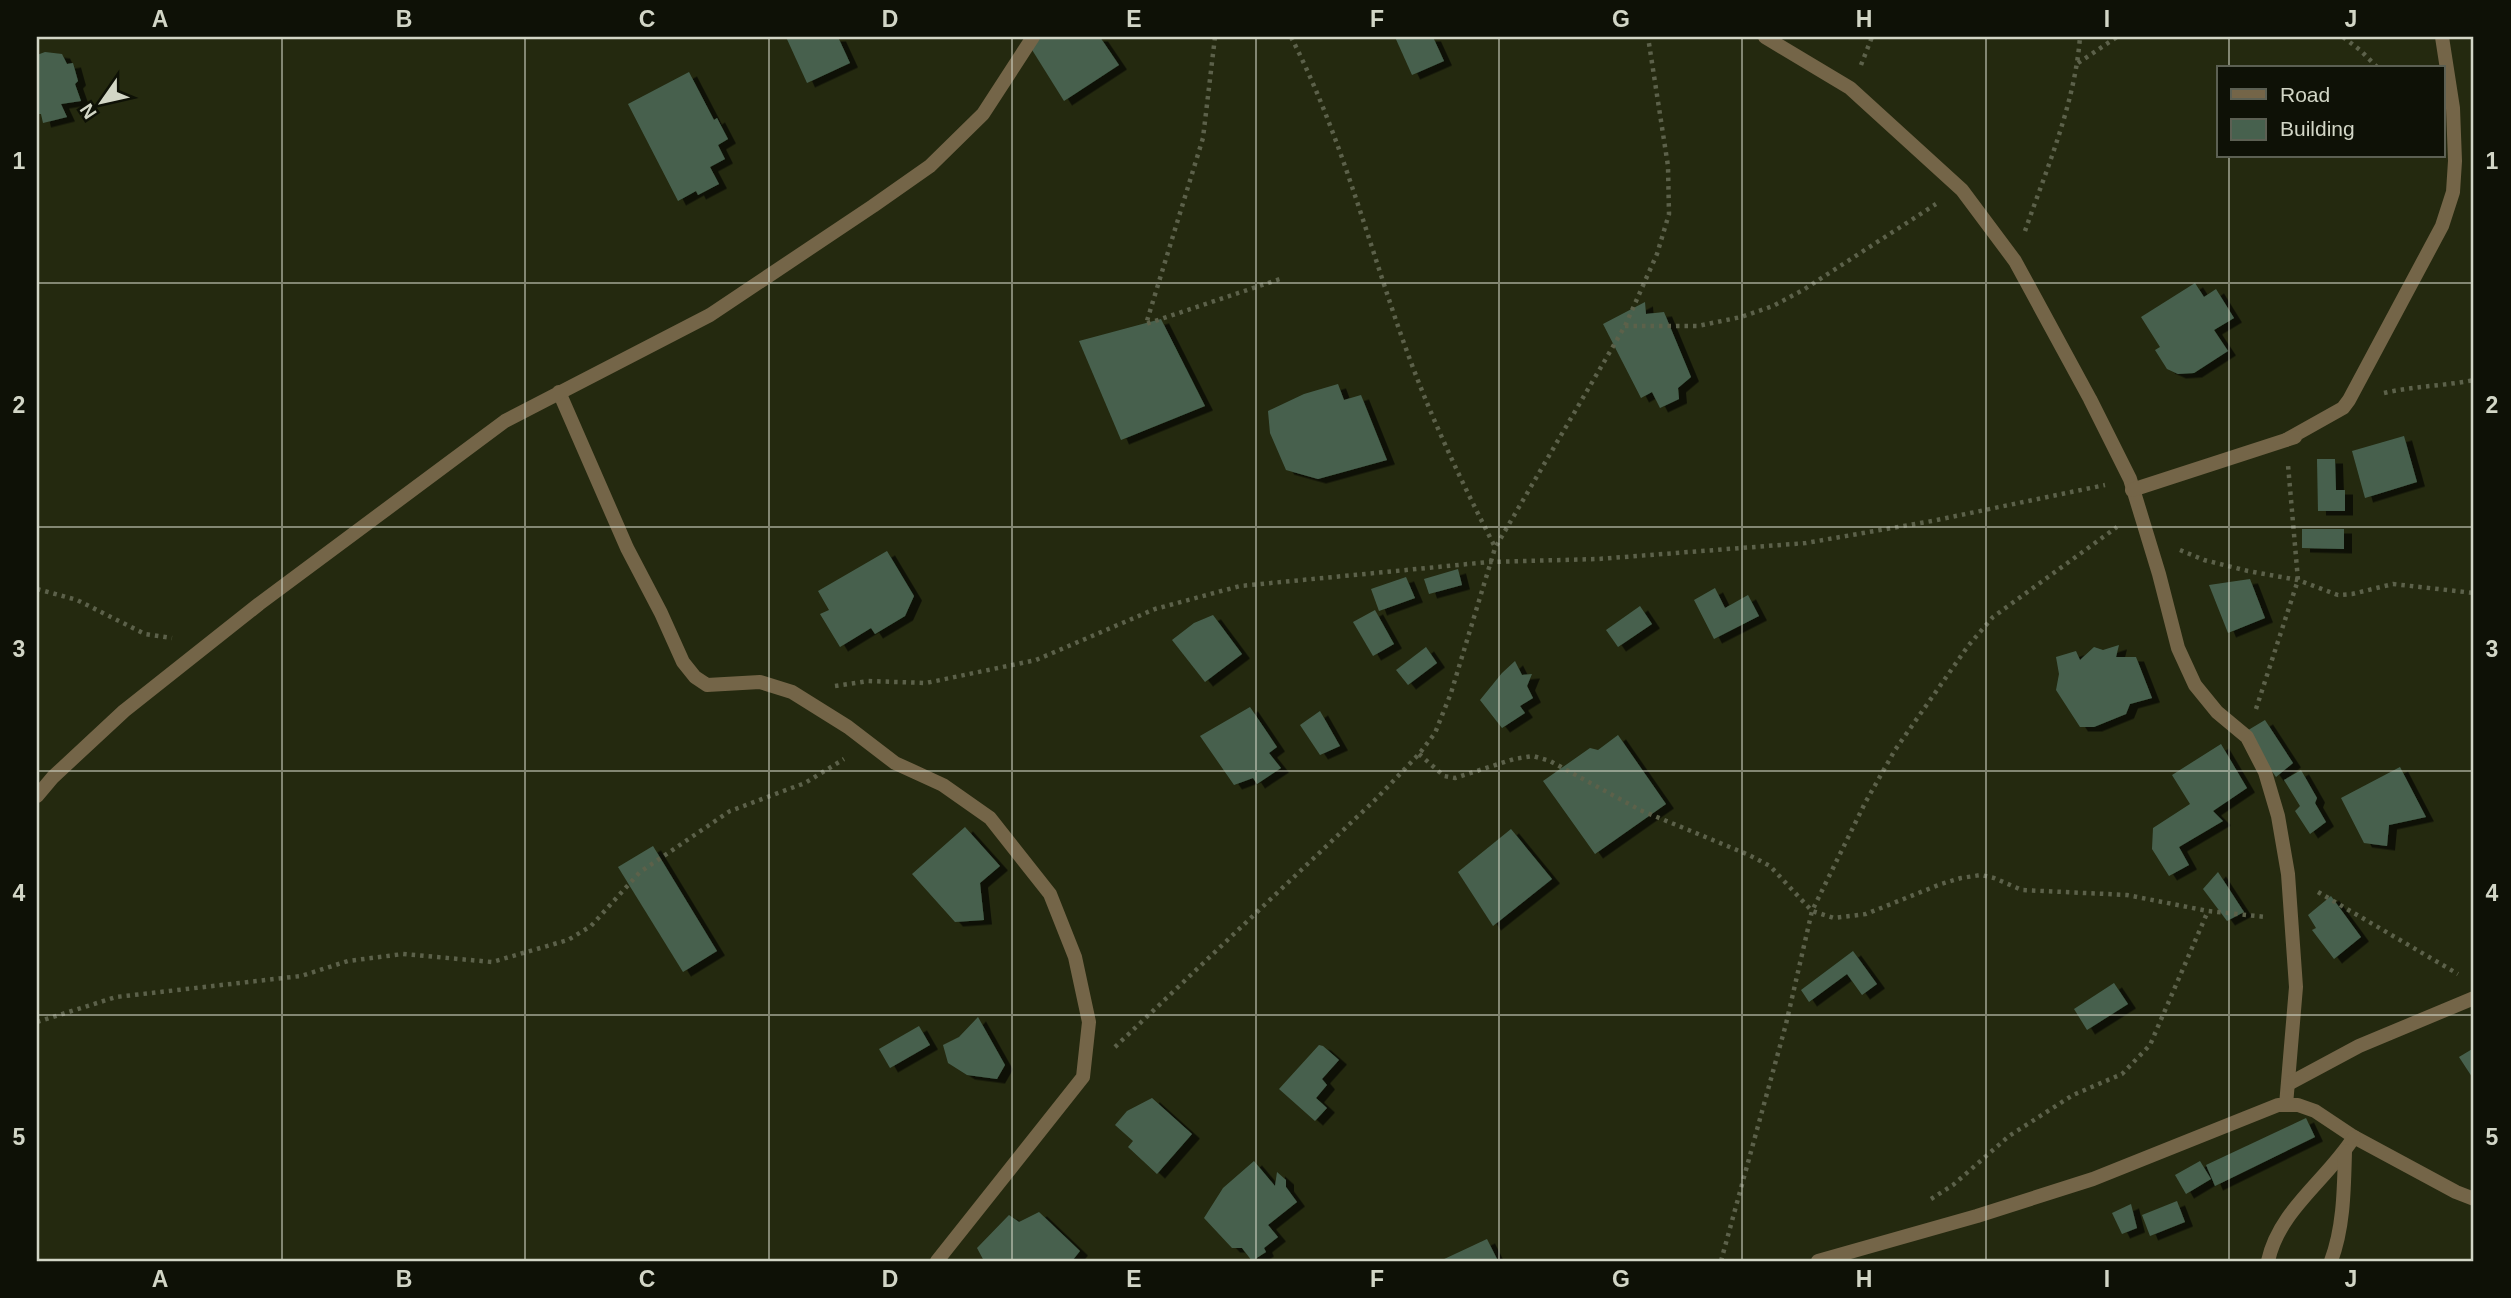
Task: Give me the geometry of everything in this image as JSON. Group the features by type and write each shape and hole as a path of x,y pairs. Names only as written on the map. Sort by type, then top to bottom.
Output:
{"street":[{"path":"37,796 53,777 124,710 505,421 710,315 930,166 983,114 1033,37"},
{"path":"1765,37 1850,88 1962,190 2015,261 2090,399 2131,485 2178,649 2195,685 2217,712 2247,737 2265,772 2278,816 2288,874 2295,987 2286,1105"},
{"path":"2131,485 2286,440 2343,408 2349,400 2442,226 2453,192 2453,108 2442,37"},
{"path":"559,392 627,548 695,677 707,685 760,682 792,691 895,763 943,785 989,818 1050,894 1075,957 1089,1022 1083,1077 937,1261"},
{"path":"2288,1084 2360,1046 2474,998"},
{"path":"1818,1261 1977,1216 2092,1179 2278,1105 2298,1105 2315,1111 2354,1137 2474,1199"},
{"path":"2267,1261 2272,1241 2287,1218 2354,1137"},
{"path":"2331,1261 2343,1206 2345,1151"}],"path":[{"path":"1214,37 1203,138 1146,324 1283,278"},
{"path":"1292,37 1314,83 1410,359 1468,494 1495,548"},
{"path":"1083,1077 1296,876 1419,754 1435,733 1451,692 1495,548 1625,326 1657,254 1669,214 1668,166 1647,37"},
{"path":"2015,261 2054,150 2078,64 2080,37"},
{"path":"2078,64 2117,37"},
{"path":"2343,37 2376,66"},
{"path":"1625,326 1698,326 1741,317 1773,306 1803,290 1913,216 1962,190"},
{"path":"2349,400 2404,388 2445,386 2474,380"},
{"path":"2247,737 2298,580 2286,440"},
{"path":"792,691 869,681 926,683 1036,660 1155,609 1240,586 1489,562 1598,559 1806,543 2131,485"},
{"path":"1721,1261 1786,1024 1812,911 1865,803 1895,750 1968,646 1993,617 2106,536 2139,508"},
{"path":"2147,536 2204,560 2298,580 2338,595 2393,584 2474,593"},
{"path":"37,589 77,600 145,634 208,644"},
{"path":"37,1022 116,996 302,976 348,961 403,954 492,962 568,940 591,926 640,872 730,811 805,783 869,743"},
{"path":"1419,754 1444,776 1455,778 1514,759 1532,757 1550,761 1640,810 1770,866 1812,911 1834,918 1866,914 1941,884 1981,876 1994,878 2022,890 2127,895 2208,911 2291,920"},
{"path":"2288,874 2463,976"},
{"path":"1930,1199 1953,1185 2009,1136 2073,1096 2122,1074 2150,1045 2208,911"}],"building":[{"path":"786,37 838,37 850,63 807,83"},
{"path":"1042,37 1100,37 1119,65 1064,101 1029,45"},
{"path":"1395,37 1433,37 1444,61 1412,75"},
{"path":"45,52 62,54 67,64 73,63 78,81 75,84 81,101 61,104 67,117 43,123 41,114 37,114 37,55"},
{"path":"689,72 714,120 717,118 728,139 718,145 725,159 710,167 719,184 698,195 696,191 678,201 628,104"},
{"path":"2195,283 2204,297 2216,289 2234,318 2214,330 2228,351 2194,373 2178,374 2167,369 2155,350 2160,347 2141,317"},
{"path":"1645,302 1646,314 1664,312 1691,377 1678,388 1679,399 1660,408 1652,392 1641,398 1603,324"},
{"path":"1161,319 1205,406 1121,440 1079,341"},
{"path":"1338,384 1344,400 1361,395 1387,460 1318,479 1286,470 1270,433 1268,411 1304,394"},
{"path":"2404,436 2417,482 2365,498 2352,451"},
{"path":"2317,459 2335,459 2336,490 2345,490 2345,511 2318,511"},
{"path":"2302,529 2344,529 2344,549 2302,548"},
{"path":"887,551 914,596 905,616 875,634 871,628 840,647 820,614 829,610 818,591"},
{"path":"1458,569 1462,585 1429,594 1424,579"},
{"path":"1406,577 1415,598 1379,611 1371,589"},
{"path":"2250,579 2265,618 2228,633 2209,585"},
{"path":"1715,588 1725,608 1748,595 1759,616 1714,639 1694,600"},
{"path":"1640,606 1652,624 1618,647 1606,630"},
{"path":"1375,610 1394,644 1373,656 1353,622"},
{"path":"1213,615 1242,654 1205,682 1172,640 1194,623"},
{"path":"2119,645 2116,657 2136,657 2152,698 2130,704 2126,714 2094,727 2080,727 2056,690 2059,674 2056,657 2076,651 2080,660 2094,647 2103,650"},
{"path":"1426,647 1437,663 1408,685 1396,670"},
{"path":"1515,661 1522,675 1532,674 1527,686 1533,698 1520,706 1525,713 1502,728 1480,700"},
{"path":"1250,707 1277,747 1269,753 1281,768 1257,784 1253,778 1234,785 1200,736"},
{"path":"1320,711 1340,746 1320,755 1300,725"},
{"path":"2265,720 2293,763 2276,777 2260,754 2240,735"},
{"path":"1618,735 1666,804 1595,854 1543,781 1590,748 1598,750"},
{"path":"2221,744 2247,788 2213,811 2223,821 2179,847 2189,865 2169,876 2152,849 2153,828 2190,804 2172,775"},
{"path":"2400,767 2426,817 2389,825 2387,846 2364,843 2341,798"},
{"path":"2301,770 2317,798 2315,803 2326,822 2310,834 2295,811 2300,806 2284,780"},
{"path":"965,827 1000,866 980,883 984,920 955,922 912,874"},
{"path":"1511,829 1552,879 1493,926 1458,872"},
{"path":"653,846 717,951 683,972 618,867"},
{"path":"2218,872 2244,912 2227,921 2203,889"},
{"path":"2331,896 2361,937 2334,959 2312,930 2316,928 2308,915"},
{"path":"1853,951 1877,984 1862,995 1847,974 1809,1002 1801,990"},
{"path":"2114,983 2128,1004 2087,1030 2074,1009"},
{"path":"978,1017 1005,1065 997,1079 967,1075 948,1063 943,1045 959,1037"},
{"path":"919,1026 930,1045 890,1068 879,1049"},
{"path":"1319,1045 1339,1060 1322,1079 1327,1085 1316,1098 1327,1108 1315,1121 1279,1089"},
{"path":"2474,1048 2474,1080 2459,1057"},
{"path":"1152,1098 1192,1134 1157,1174 1128,1147 1133,1141 1115,1125 1127,1111"},
{"path":"2306,1118 2315,1137 2215,1186 2206,1165"},
{"path":"1254,1161 1275,1186 1277,1172 1286,1180 1286,1187 1297,1202 1268,1225 1278,1237 1264,1248 1266,1252 1252,1261 1242,1248 1232,1248 1204,1218 1223,1188"},
{"path":"2200,1161 2211,1179 2186,1194 2175,1175"},
{"path":"2177,1201 2185,1222 2150,1236 2142,1215"},
{"path":"2131,1204 2137,1228 2122,1234 2112,1213"},
{"path":"1039,1212 1080,1251 1072,1261 984,1261 977,1248 1009,1215 1019,1222"},
{"path":"1487,1239 1498,1261 1440,1261"}]}
